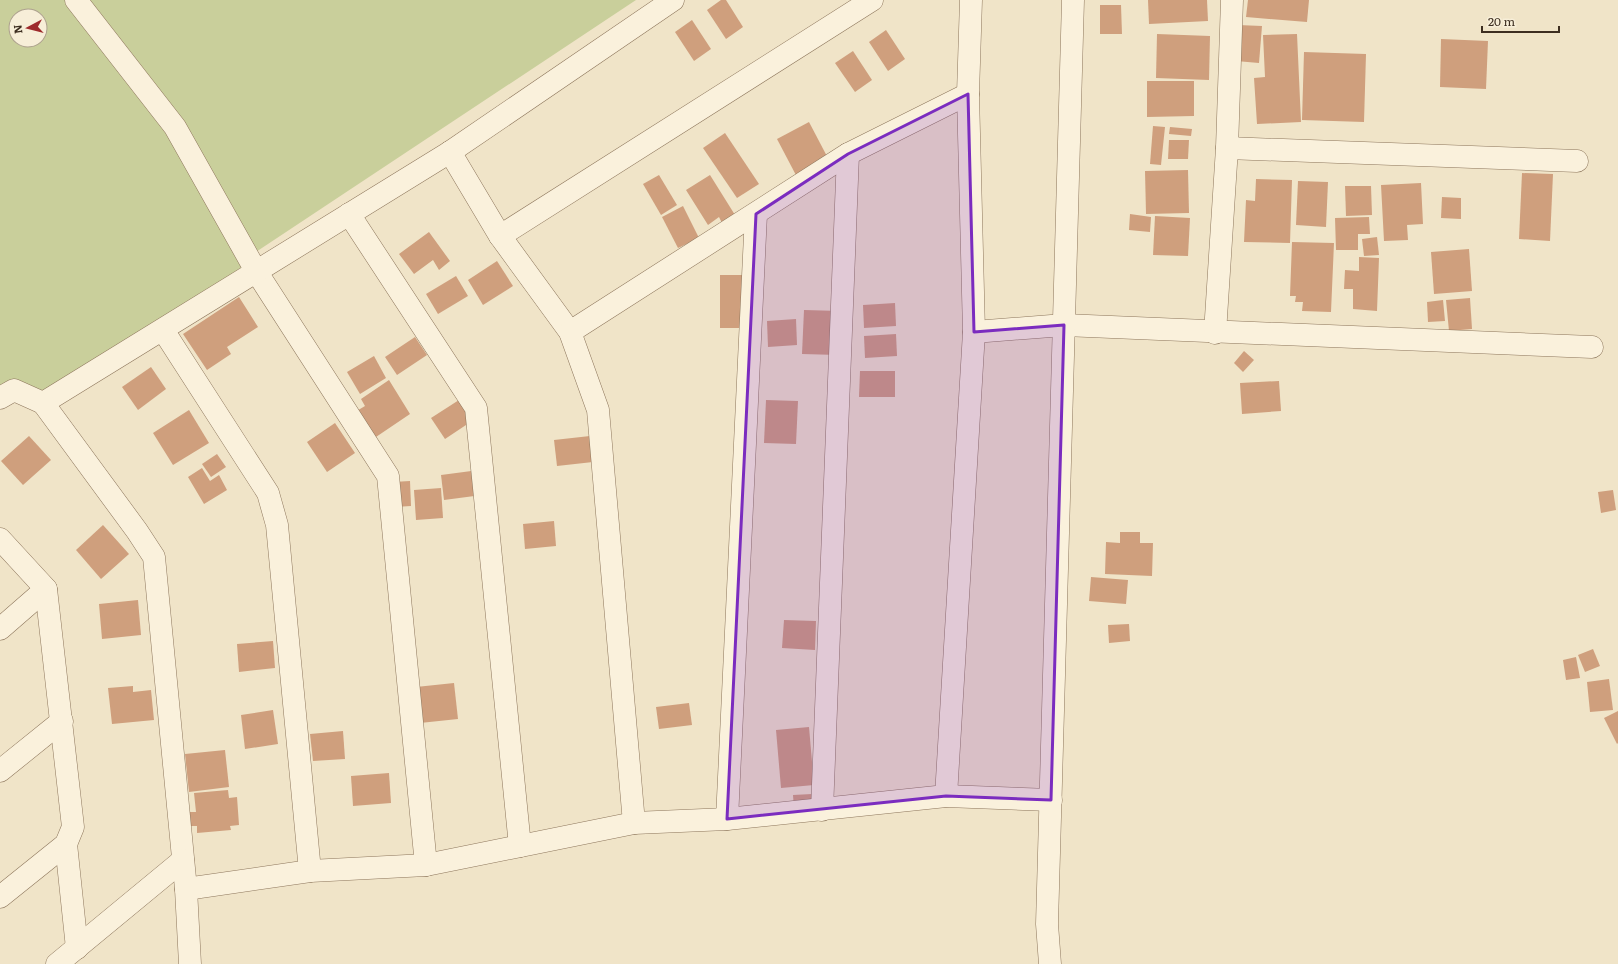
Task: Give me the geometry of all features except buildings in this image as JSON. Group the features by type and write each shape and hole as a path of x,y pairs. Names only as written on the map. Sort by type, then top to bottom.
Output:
{"street":[{"path":"76,0 175,127 256,271 388,476 426,865"},
{"path":"43,403 450,152 673,0"},
{"path":"500,236 872,0"},
{"path":"946,796 974,332 968,94 971,0"},
{"path":"1050,964 1047,924 1073,0"},
{"path":"1215,333 1227,148 1232,0"},
{"path":"570,332 848,154 968,94"},
{"path":"1227,148 1577,161"},
{"path":"450,152 500,236 570,332 598,410 634,823"},
{"path":"822,810 848,154"},
{"path":"349,214 476,408 520,846"},
{"path":"727,819 756,214"},
{"path":"974,332 1064,326 1592,347"},
{"path":"163,330 268,493 278,525 310,871"},
{"path":"0,398 14,390 43,403 137,531 154,557 186,889 190,964"},
{"path":"0,539 46,589 73,827 66,844 77,948"},
{"path":"0,629 46,589"},
{"path":"0,771 62,721"},
{"path":"186,889 310,871 426,865 634,823 727,819 946,796 1051,800"},
{"path":"0,897 66,844"},
{"path":"57,964 183,860"}],"highlighted area":[{"path":"968,94 974,332 1064,325 1051,800 946,796 727,819 756,214 848,154"}],"green space":[{"path":"0,0 636,0 253,254 255,273 42,399 0,389"}]}
